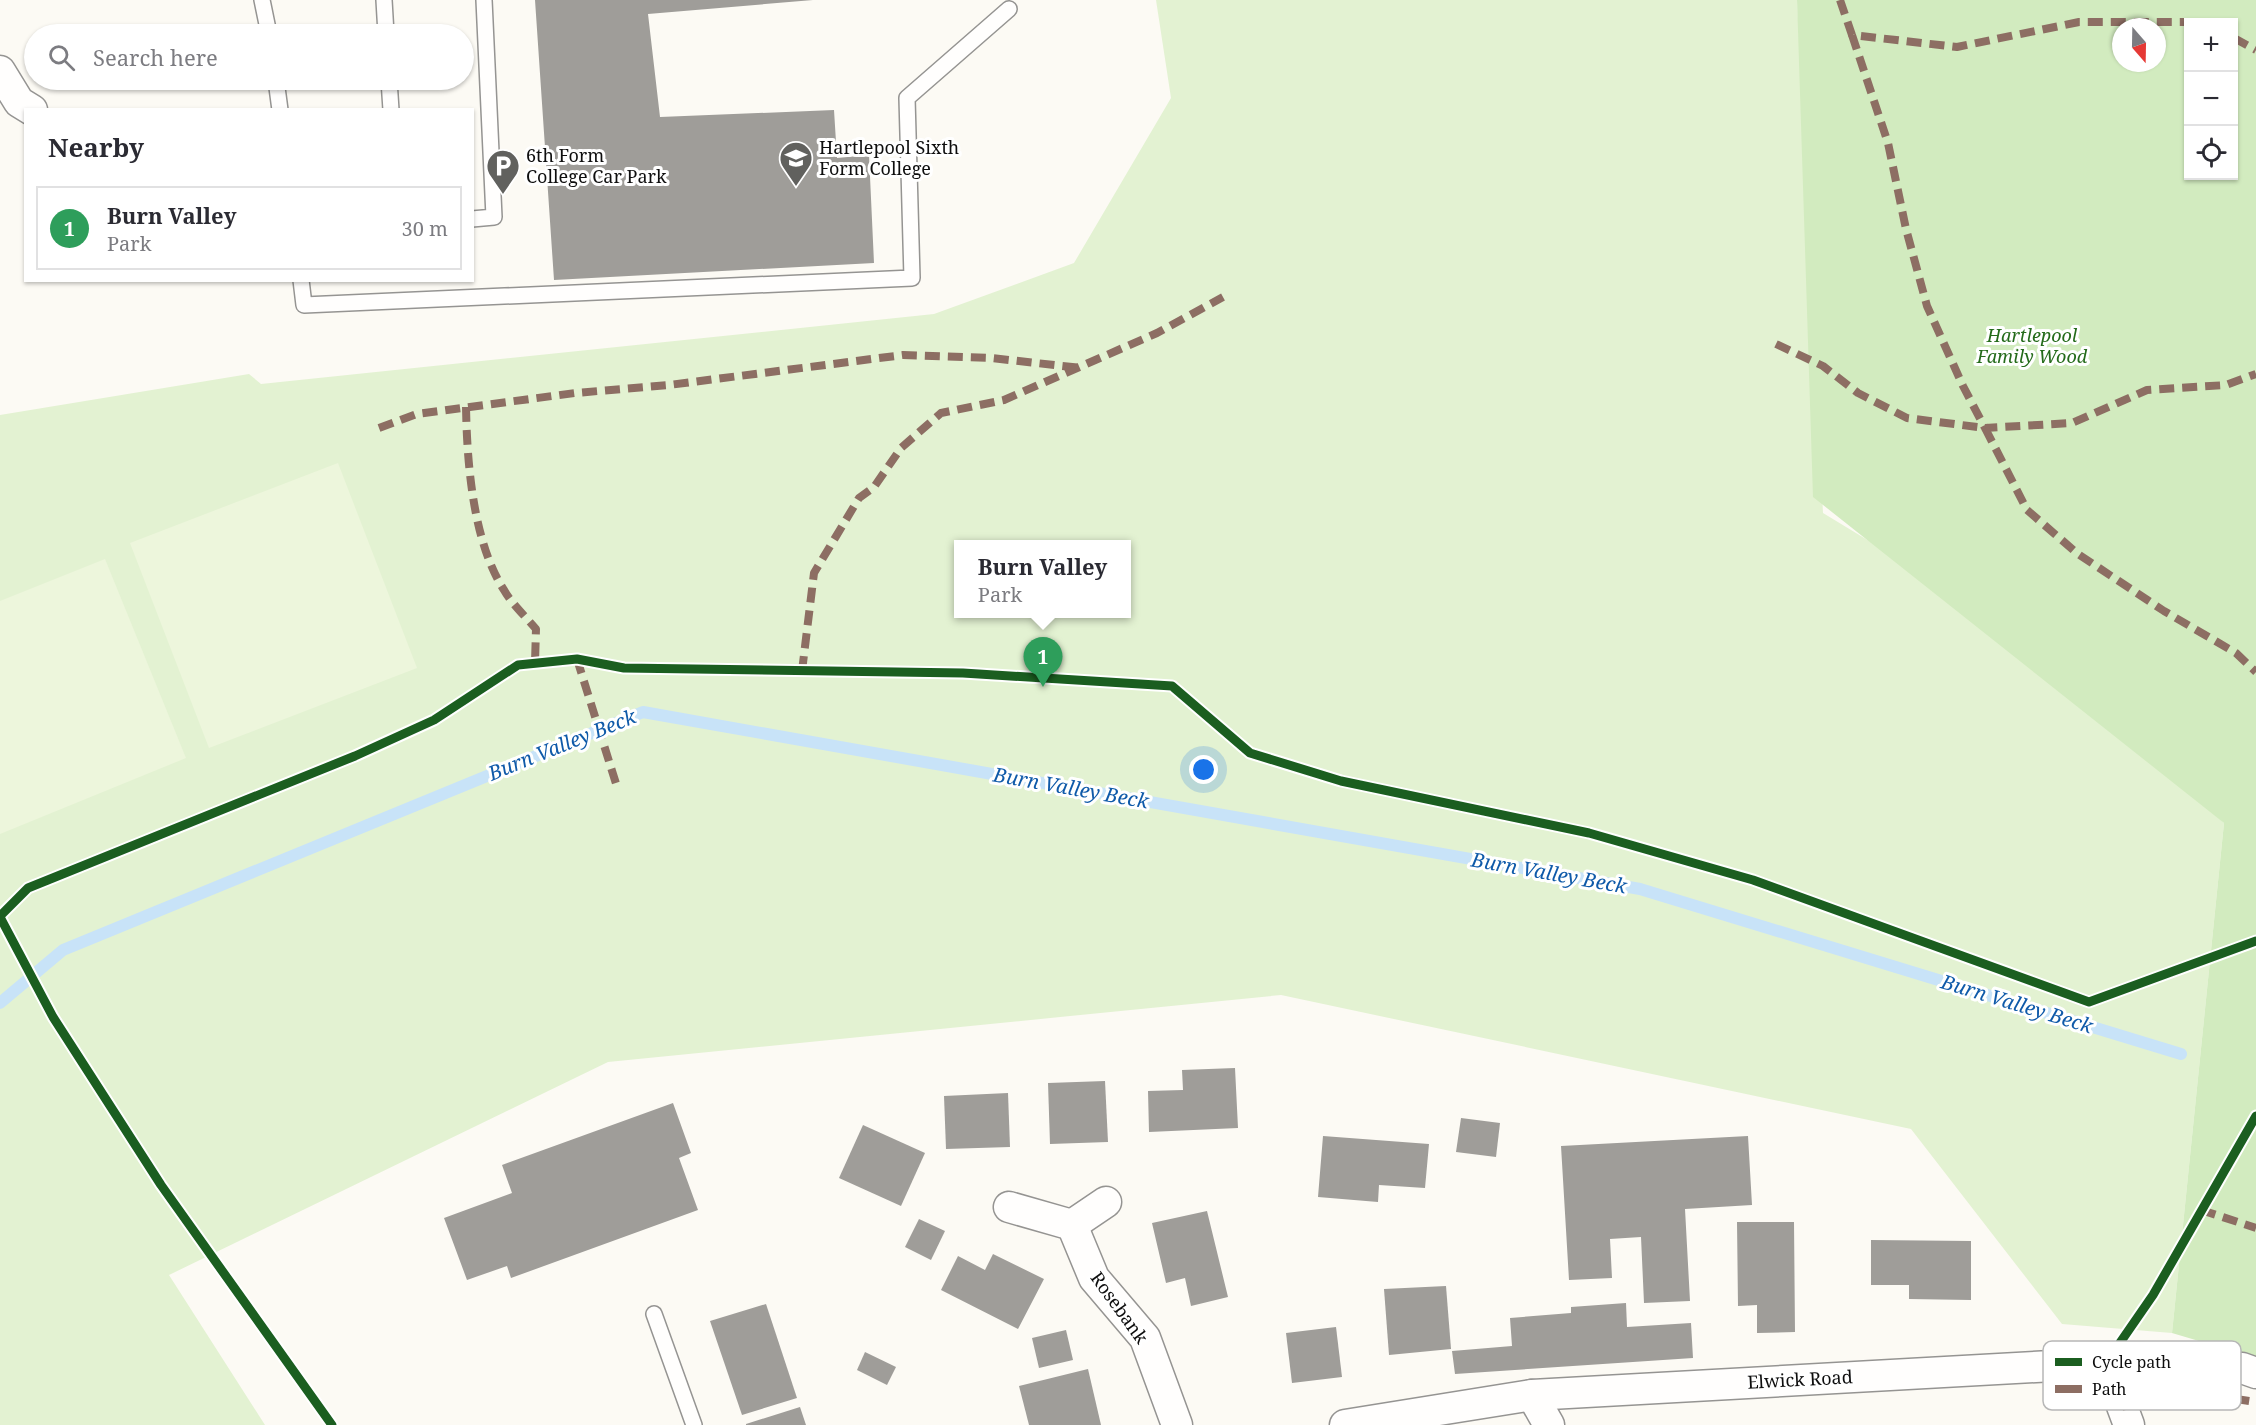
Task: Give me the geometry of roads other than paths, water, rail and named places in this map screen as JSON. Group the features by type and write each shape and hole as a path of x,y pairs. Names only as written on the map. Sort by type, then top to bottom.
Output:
{"street":[{"path":"0,71 19,102 29,108"},
{"path":"1009,1207 1072,1225 1106,1202"},
{"name":"Rosebank","path":"1072,1225 1094,1278 1145,1338 1177,1425"},
{"name":"Elwick Road","path":"1345,1425 1532,1395 2043,1366"},
{"name":"Elwick Road","path":"2241,1368 2256,1373"},
{"path":"1532,1395 1549,1425"},
{"path":"2124,1410 2129,1425"}],"lane":[{"path":"262,0 267,24"},
{"path":"384,0 385,24"},
{"path":"474,219 494,217 484,0"},
{"path":"301,282 304,305 912,278 907,98 1009,9"},
{"path":"277,90 280,108"},
{"path":"390,90 391,108"},
{"path":"654,1314 694,1425"}],"waterway":[{"name":"Burn Valley Beck","path":"0,1003 63,950 643,712 1640,889 2181,1054"}],"place":[{"name":"Hartlepool Sixth Form College","path":"796,187"},
{"name":"6th Form College Car Park","path":"503,195"},
{"name":"Burn Valley","path":"1043,687"}],"park label":[{"name":"Hartlepool Family Wood","path":"2032,346"}]}
